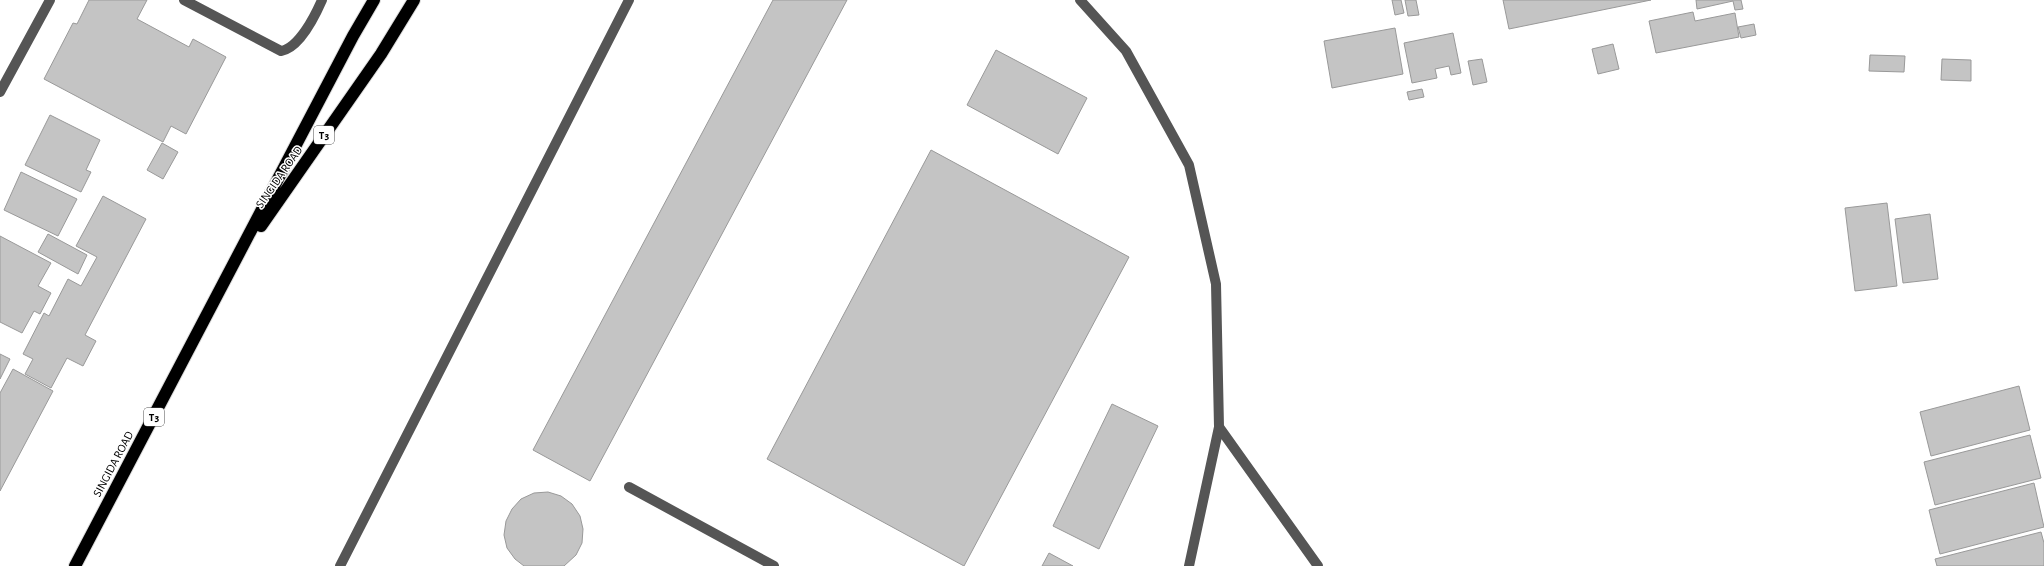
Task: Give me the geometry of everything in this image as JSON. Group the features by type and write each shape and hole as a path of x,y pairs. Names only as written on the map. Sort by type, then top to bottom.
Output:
{"highway":[{"name":"SINGIDA ROAD","path":"75,566 353,36 374,0"},
{"name":"SINGIDA ROAD","path":"232,268 381,54 414,0"}],"street":[{"path":"0,92 50,0"},
{"path":"184,0 281,51 287,50 293,46 315,17 322,0"},
{"path":"340,566 629,0"},
{"path":"1080,0 1126,51 1189,165 1216,284 1219,427 1189,566"},
{"path":"1219,427 1318,566"},
{"path":"629,487 774,566"}],"building":[{"path":"89,0 147,0 137,19 189,47 193,39 226,57 186,134 171,126 163,142 44,79 73,23 77,24"},
{"path":"773,0 847,0 590,481 533,450"},
{"path":"1392,0 1401,0 1404,13 1395,15"},
{"path":"1405,0 1416,0 1419,15 1408,16"},
{"path":"1503,0 1651,0 1509,29"},
{"path":"1696,0 1741,0 1743,9 1735,10 1733,1 1697,9"},
{"path":"1693,12 1695,21 1735,13 1739,37 1656,53 1649,21"},
{"path":"1754,24 1756,35 1741,38 1738,27"},
{"path":"1395,28 1403,74 1332,88 1324,41"},
{"path":"1453,33 1461,73 1451,75 1449,66 1435,69 1437,78 1412,83 1404,43"},
{"path":"1613,44 1619,69 1598,74 1592,49"},
{"path":"996,50 1087,98 1058,154 967,105"},
{"path":"1870,55 1905,56 1904,72 1869,71"},
{"path":"1482,59 1487,82 1473,85 1468,61"},
{"path":"1942,59 1971,60 1971,81 1941,80"},
{"path":"1422,89 1424,97 1409,100 1407,92"},
{"path":"50,115 100,140 86,170 91,172 81,192 25,165"},
{"path":"162,143 178,152 163,179 147,170"},
{"path":"931,150 1129,257 964,566 767,459"},
{"path":"21,172 77,199 58,236 4,210"},
{"path":"103,196 146,219 85,335 96,341 83,366 67,358 51,388 25,374 33,359 23,354 44,313 49,316 68,279 81,286 97,257 76,246"},
{"path":"1887,203 1897,286 1855,291 1845,208"},
{"path":"1930,214 1938,279 1903,283 1895,219"},
{"path":"48,234 87,255 78,274 38,252"},
{"path":"0,236 51,263 38,286 51,293 40,314 34,311 22,333 0,322"},
{"path":"0,354 10,359 0,379"},
{"path":"13,369 53,391 0,491 0,393"},
{"path":"2019,386 2030,430 1931,456 1920,412"},
{"path":"1112,404 1158,426 1099,549 1053,526"},
{"path":"2030,435 2041,478 1935,505 1924,462"},
{"path":"2034,483 2044,527 1940,554 1929,510"},
{"path":"548,492 561,496 572,504 580,516 583,529 582,543 576,555 564,566 524,566 515,559 507,548 504,535 506,521 512,509 521,499 534,493"},
{"path":"2041,532 2044,543 2044,566 1937,566 1935,559"},
{"path":"1049,553 1073,566 1042,566"}]}
